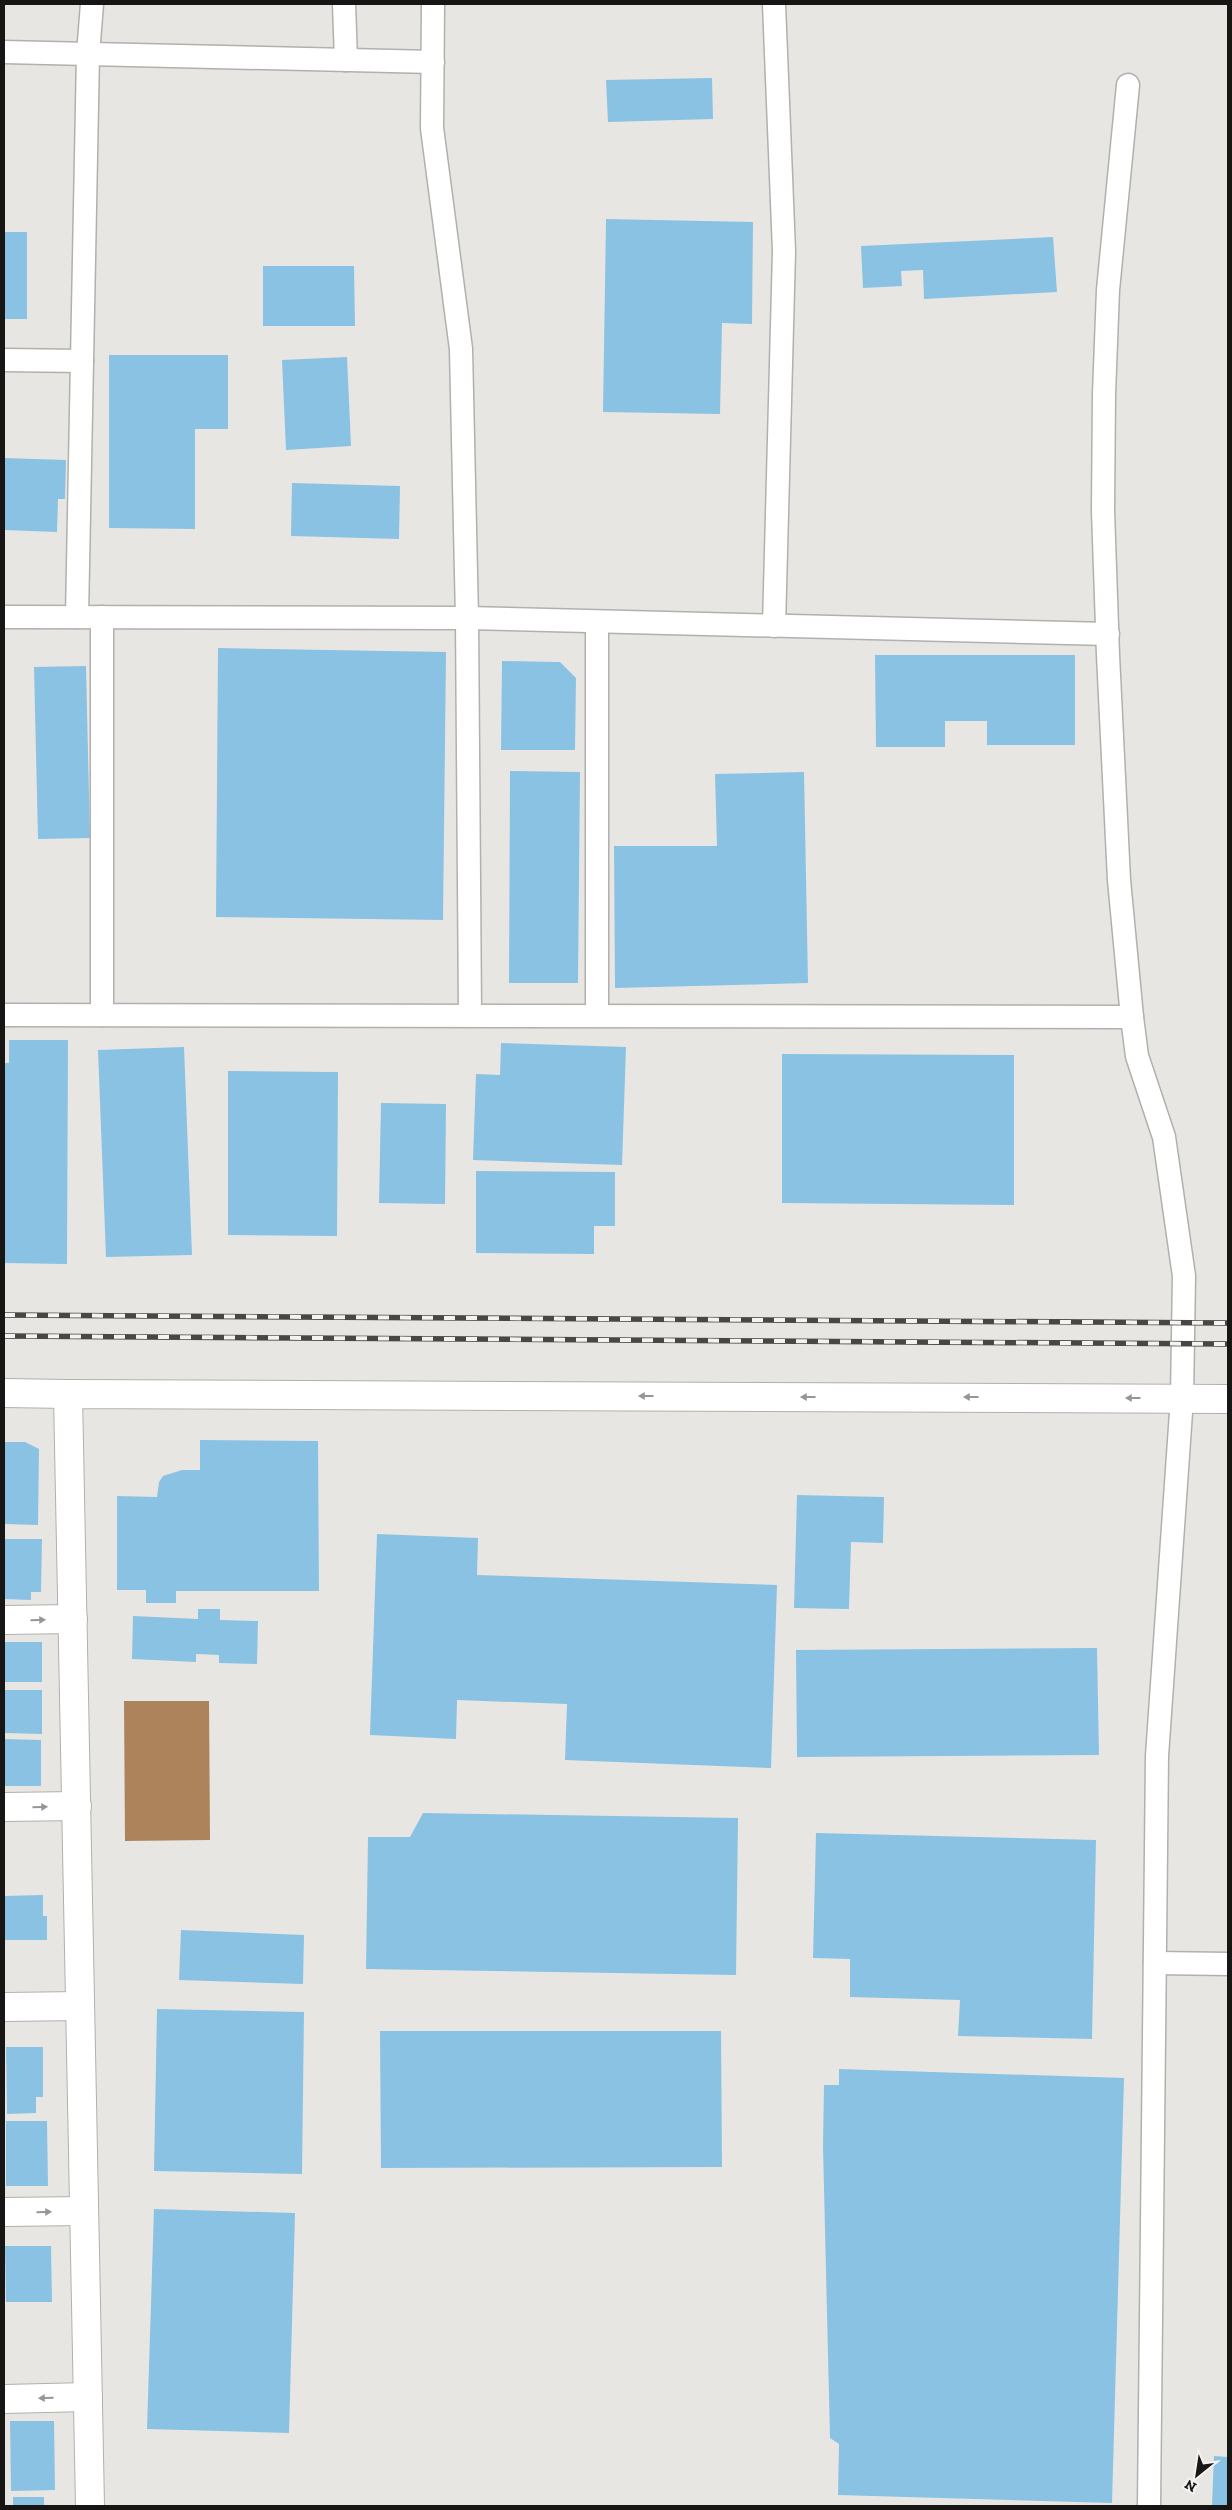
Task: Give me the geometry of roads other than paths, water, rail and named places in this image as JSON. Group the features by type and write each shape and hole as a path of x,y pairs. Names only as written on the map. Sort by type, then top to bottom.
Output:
{"street":[{"path":"4,1393 1228,1399"},
{"path":"68,1394 90,2506"},
{"path":"4,1620 73,1619"},
{"path":"4,1807 77,1806"},
{"path":"4,2007 80,2006"},
{"path":"4,2212 84,2211"},
{"path":"4,2399 88,2398"}],"lane":[{"path":"77,617 88,54 92,4"},
{"path":"344,4 346,60"},
{"path":"433,4 432,128 461,349 467,618 470,1014"},
{"path":"774,4 784,251 774,626"},
{"path":"4,52 433,62"},
{"path":"1128,85 1108,290 1104,394 1103,511 1119,880 1137,1056 1164,1137 1184,1276 1182,1398 1156,1756 1149,2506"},
{"path":"4,360 82,361"},
{"path":"4,617 467,618 1108,634"},
{"path":"102,617 102,1014"},
{"path":"597,622 597,1014"},
{"path":"4,1015 597,1014 1132,1017"},
{"path":"1155,1963 1228,1964"}],"railway":[{"path":"4,1315 1228,1323"},
{"path":"4,1336 1228,1344"}]}
